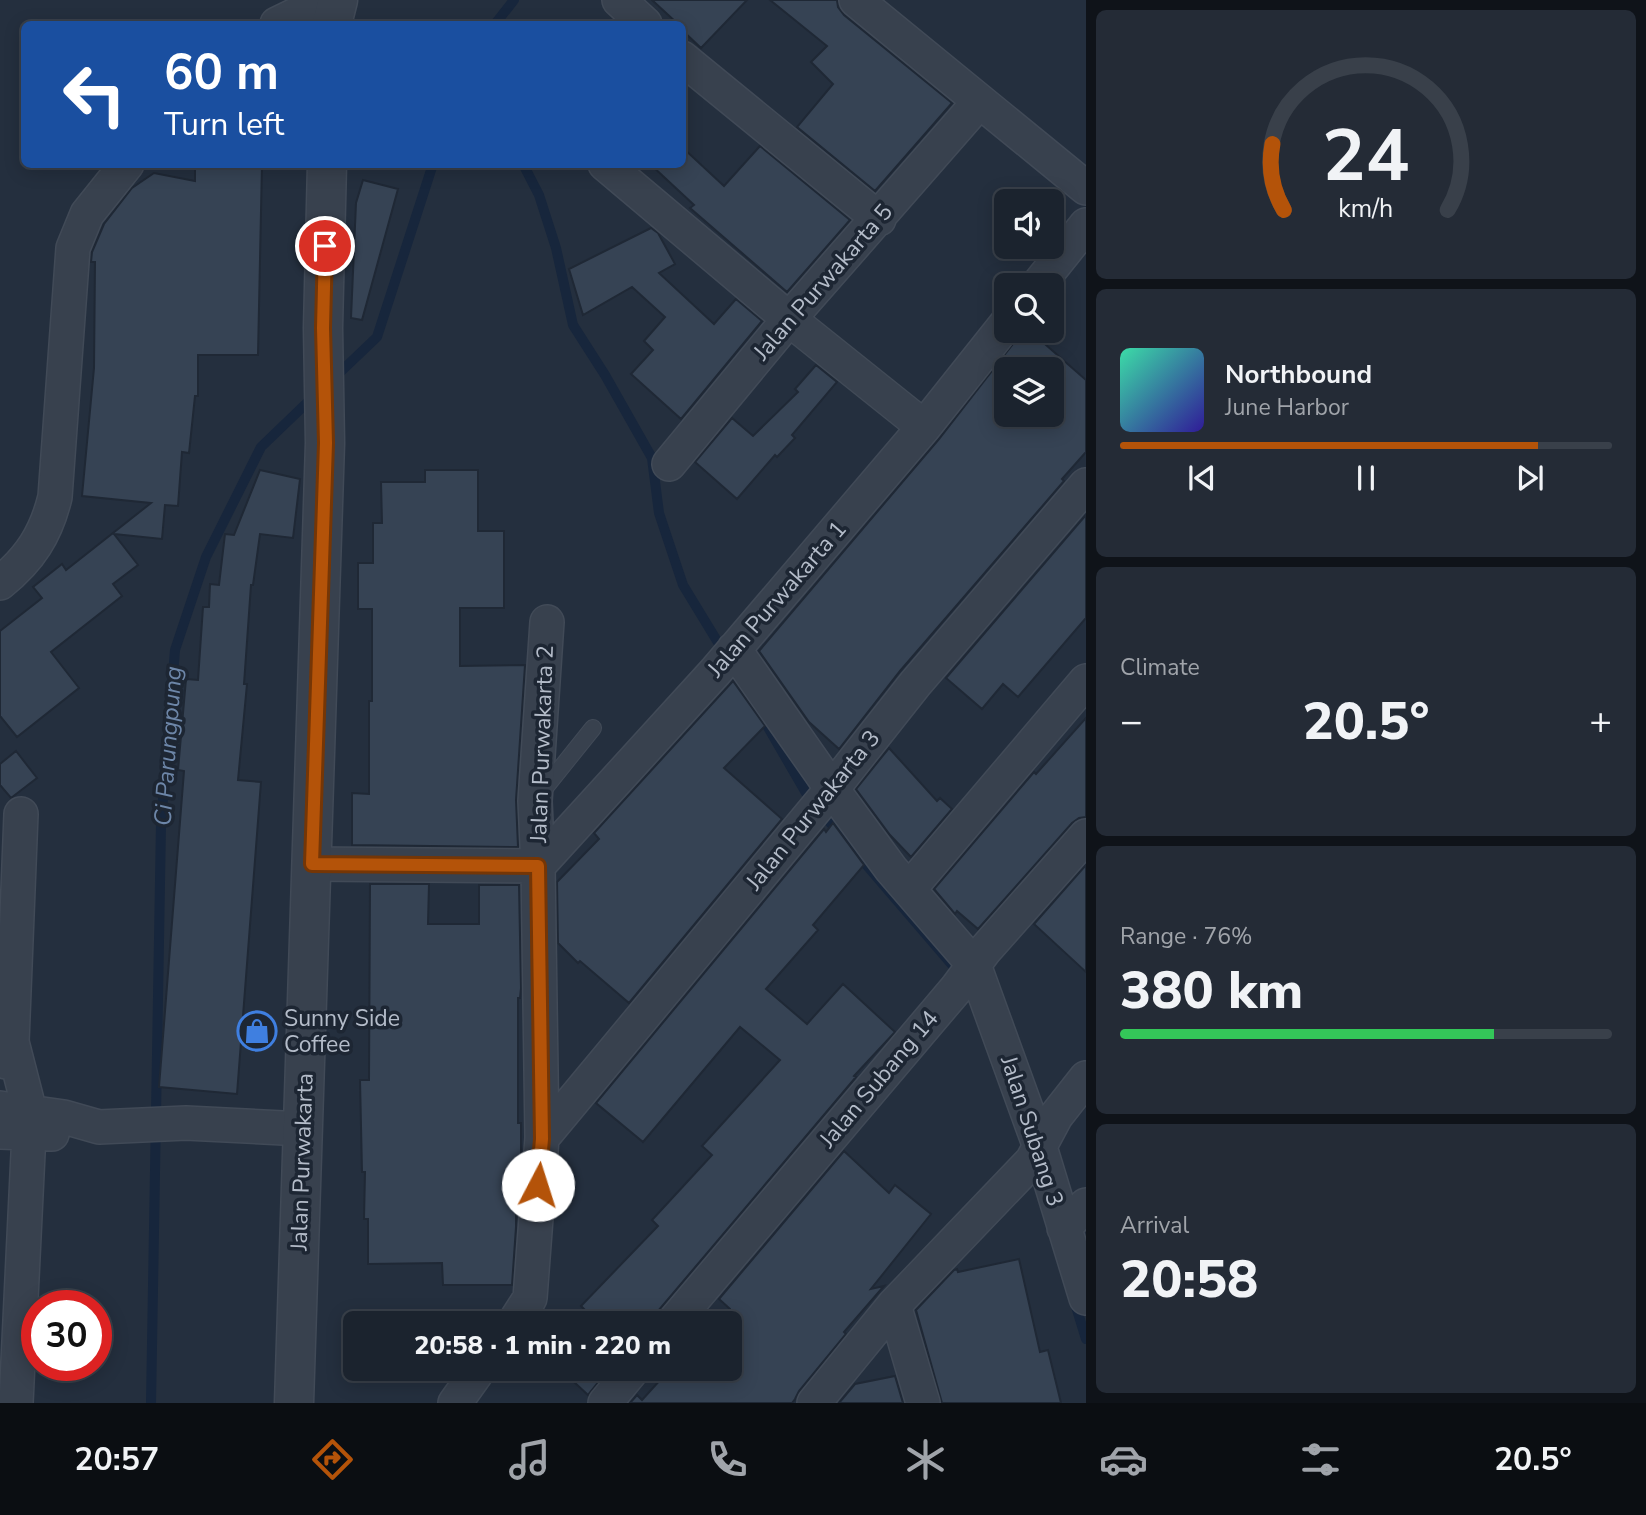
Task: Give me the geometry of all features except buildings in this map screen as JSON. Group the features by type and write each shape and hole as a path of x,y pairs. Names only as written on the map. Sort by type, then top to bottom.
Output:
{"street":[{"path":"283,21 326,0"},
{"path":"333,21 338,0"},
{"path":"619,0 642,21"},
{"path":"856,0 1086,188"},
{"path":"686,61 879,219"},
{"name":"Jalan Purwakarta 5","path":"669,464 789,319 979,102"},
{"path":"0,583 20,567 36,544 50,516 55,496 72,248 87,215 124,168"},
{"name":"Jalan Purwakarta","path":"295,1403 326,443 323,328 327,168"},
{"path":"610,168 789,319 923,427"},
{"path":"1048,273 1086,225"},
{"name":"Jalan Purwakarta 1","path":"538,866 727,658 994,339"},
{"name":"Jalan Purwakarta 3","path":"542,1139 822,801 915,684 1086,485"},
{"name":"Jalan Purwakarta 2","path":"522,1311 530,1298 542,1139 535,801 547,622"},
{"path":"727,658 822,801 909,889 965,977"},
{"path":"909,889 1086,681"},
{"path":"16,1403 15,1122 12,1042 21,814"},
{"name":"Jalan Subang 14","path":"683,1311 1086,836"},
{"path":"312,864 538,866"},
{"name":"Jalan Subang 3","path":"965,977 1031,1161 1075,1216 1086,1298"},
{"path":"0,1085 12,1042"},
{"path":"814,1403 894,1305 1031,1161 1056,1116 1086,1078"},
{"path":"15,1122 64,1117 99,1127 186,1123 303,1129"},
{"path":"894,1305 923,1403"},
{"path":"605,1403 623,1381"}],"lane":[{"path":"535,801 593,728"}],"waterway":[{"name":"Ci Parungpung","path":"497,21 514,0"},
{"name":"Ci Parungpung","path":"333,379 377,337 432,168"},
{"path":"525,168 539,195 556,248 573,325 652,458 659,513 683,585 725,654"},
{"name":"Ci Parungpung","path":"151,1403 161,824 175,650 206,557 261,447 313,397"},
{"path":"758,710 809,798 960,974"},
{"path":"1074,1300 1086,1339"}],"place":[{"name":"Sunny Side Coffee","path":"257,1031"}],"route":[{"path":"325,246 323,328 326,443 312,864 538,866 542,1139 538,1185"}]}
